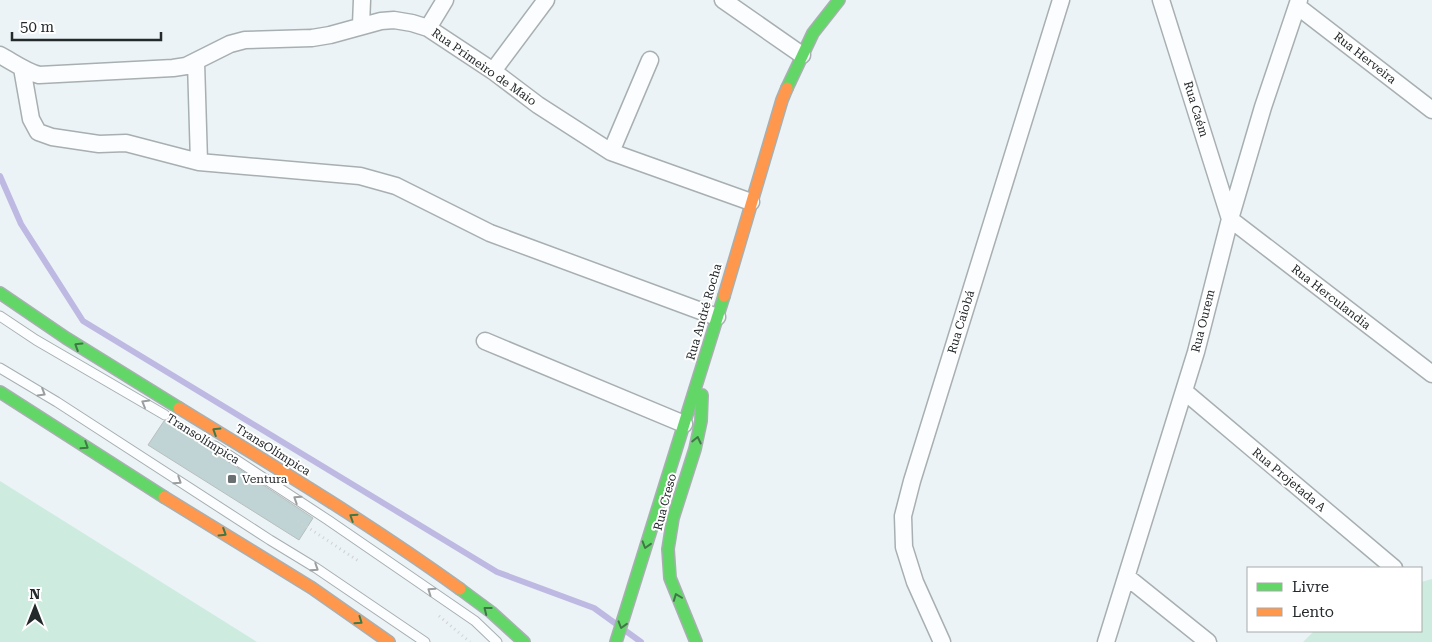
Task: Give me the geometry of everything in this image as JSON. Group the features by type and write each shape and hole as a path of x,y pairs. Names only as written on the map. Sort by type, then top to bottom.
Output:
{"main road":[{"name":"Rua André Rocha","path":"616,642 703,365 782,100 795,69 814,33 839,0"},
{"name":"TransOlímpica","path":"0,293 66,338 317,493 425,564 491,612 524,642"},
{"name":"Rua Creso","path":"696,642 670,578 668,549 672,518 695,449 701,421 703,365"},
{"path":"0,392 173,503 312,588 389,642"}],"street":[{"path":"361,26 362,0"},
{"path":"428,28 445,0"},
{"path":"492,71 546,0"},
{"path":"724,0 802,55"},
{"name":"Rua Caiobá","path":"942,642 915,582 904,547 903,516 912,481 1061,0"},
{"name":"Rua Caém","path":"1162,0 1230,219"},
{"name":"Rua Ourem","path":"1106,642 1196,352 1230,219 1263,107 1298,3"},
{"name":"Rua Herveira","path":"1298,3 1432,110"},
{"name":"Rua Primeiro de Maio","path":"0,55 32,73 51,76 173,68 186,66 230,44 244,40 312,38 381,21 412,22 428,28 611,152 751,202"},
{"path":"611,152 650,60"},
{"path":"196,62 199,162"},
{"path":"22,68 31,119 38,132 52,137 99,144 126,143 199,162 360,176 396,186 490,233 717,317"},
{"name":"Rua Herculandia","path":"1230,219 1432,374"},
{"path":"485,341 684,424"},
{"name":"Rua Projetada A","path":"1184,391 1393,567"},
{"path":"1127,577 1208,642"}],"lane":[{"name":"Transolímpica","path":"0,316 36,340 171,418"},
{"path":"0,368 57,402 316,568 424,642"},
{"name":"Transolímpica","path":"205,439 476,621 497,642"}],"path":[{"path":"298,521 363,564"},
{"path":"435,612 470,642"}],"green space":[{"path":"0,481 257,642 0,642"},
{"path":"1432,579 1432,642 1303,642 1313,632 1422,632 1422,582"}],"building":[{"name":"Ventura","path":"168,420 313,518 299,540 148,445 164,421"}],"waterway":[{"path":"0,176 21,224 83,321 497,572 594,608 641,642"}],"traffic: fast":[{"path":"787,88 813,33 839,0"},
{"path":"0,293 66,338 179,408"},
{"path":"616,642 724,296"},
{"path":"0,392 164,497"},
{"path":"696,642 670,578 668,549 673,518 695,449 701,421 702,395"},
{"path":"460,589 491,612 524,642"}],"traffic: slow":[{"path":"724,296 787,88"},
{"path":"179,408 357,518 460,589"},
{"path":"164,497 312,588 389,642"}],"place":[{"name":"Ventura","path":"232,479"}]}
